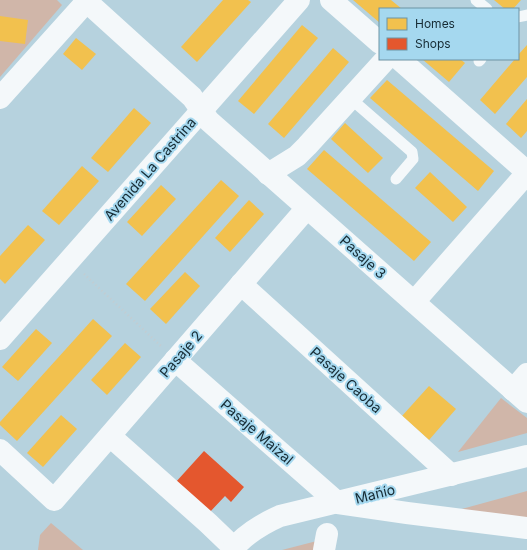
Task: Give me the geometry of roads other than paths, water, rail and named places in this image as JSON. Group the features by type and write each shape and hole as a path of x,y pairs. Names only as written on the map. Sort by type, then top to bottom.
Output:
{"street":[{"name":"Pasaje 3","path":"86,0 192,97 209,121 268,174 414,302 522,389"},
{"path":"0,98 86,0"},
{"name":"Avenida La Castrina","path":"0,339 299,0"},
{"path":"331,0 379,42"},
{"path":"268,174 297,156 385,60"},
{"path":"400,60 527,172 414,302"},
{"name":"Pasaje 2","path":"0,450 54,500 307,208"},
{"name":"Pasaje Caoba","path":"241,284 451,475"},
{"name":"Pasaje Maizal","path":"175,360 338,503"},
{"path":"110,436 208,523 233,549"},
{"name":"Mañío","path":"233,549 249,534 267,522 280,516 527,456"},
{"path":"338,503 527,528"}],"lane":[{"path":"476,0 486,8"},
{"path":"350,98 412,152 413,159 396,179"}]}
